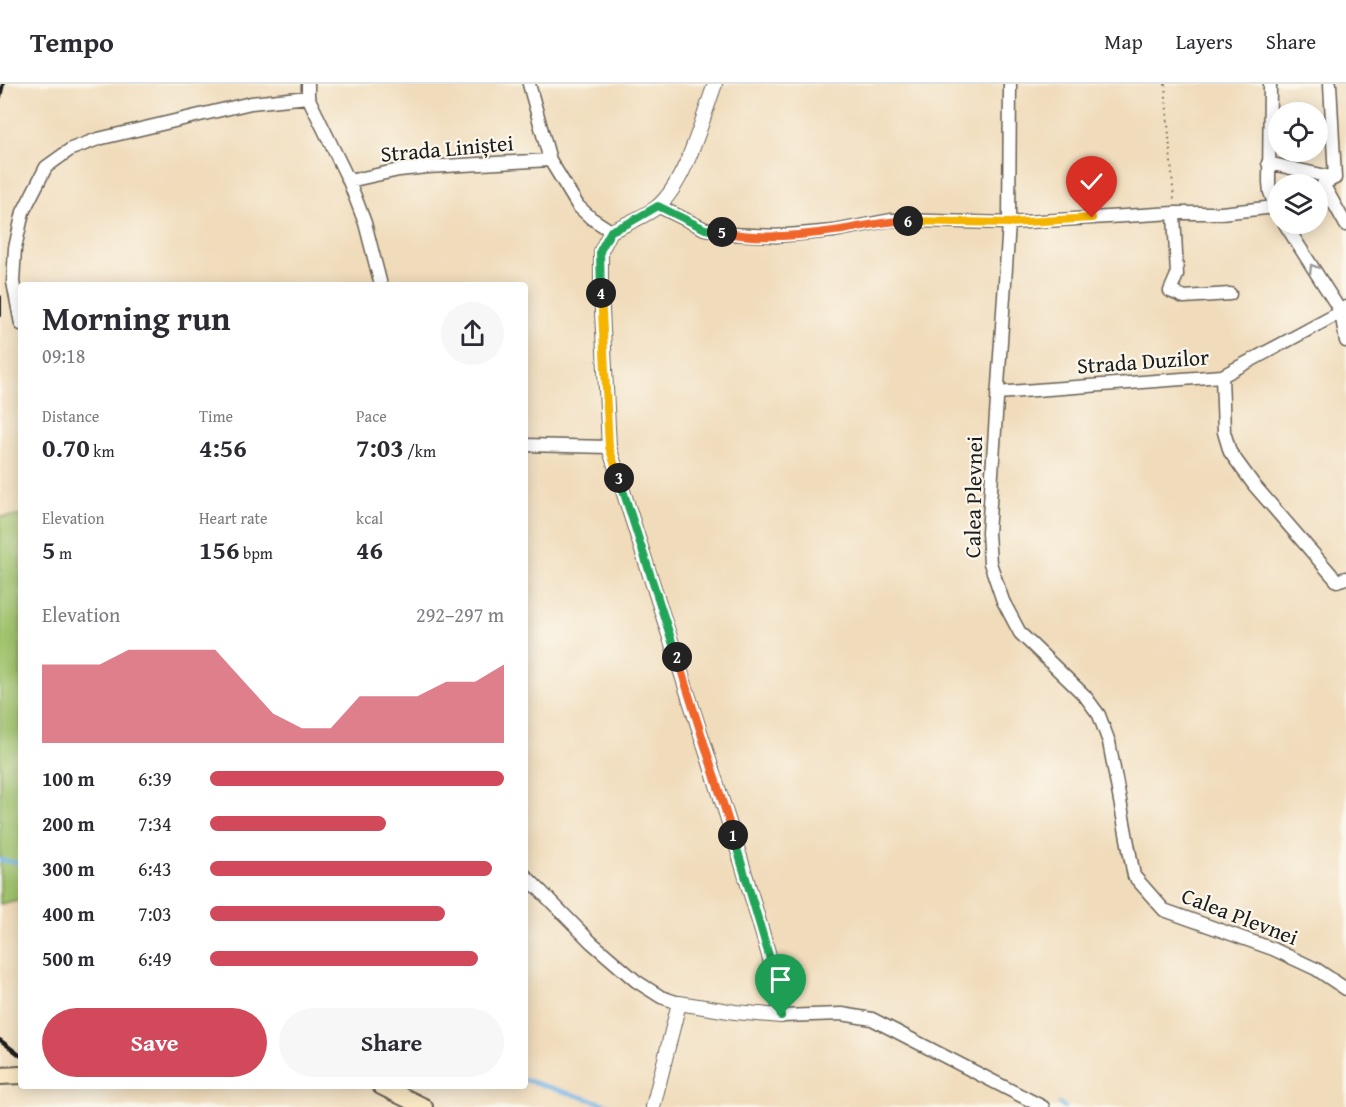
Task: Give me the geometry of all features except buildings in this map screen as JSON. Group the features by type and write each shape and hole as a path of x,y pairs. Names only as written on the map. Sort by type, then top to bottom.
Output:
{"main road":[{"path":"0,1076 18,1075"},
{"path":"387,1089 424,1107"}],"street":[{"path":"308,84 308,97 349,181 365,223 380,282"},
{"path":"529,84 550,160 578,206 611,231"},
{"path":"715,84 677,182 658,206 611,231 600,251 609,447 740,857 770,959 781,1016"},
{"name":"Calea Plevnei","path":"1010,84 1009,223 988,533 990,563 1003,601 1020,633 1085,696 1099,715 1109,742 1134,876 1164,910 1273,949 1316,969 1346,989"},
{"path":"1269,174 1270,84"},
{"path":"1330,84 1335,178"},
{"path":"18,308 13,282 15,248 23,212 46,167 71,149 98,139 251,103 308,97"},
{"name":"Strada Liniștei","path":"349,181 399,170 427,167 550,160"},
{"path":"1268,163 1335,178"},
{"path":"1335,178 1323,184 1346,225"},
{"path":"658,206 705,229 730,234 776,236 834,231 891,220 1009,223 1174,213 1268,210"},
{"path":"1174,213 1177,275 1170,291 1184,297 1230,294"},
{"path":"1292,234 1343,310 1346,341"},
{"name":"Strada Duzilor","path":"997,393 1222,376 1343,310"},
{"path":"1222,376 1224,432 1230,452 1254,485 1337,581 1346,578"},
{"path":"528,445 609,447"},
{"path":"528,878 591,942 636,981 661,997 680,1003 735,1012 781,1016 842,1014 872,1019 1043,1107"},
{"path":"652,1107 680,1003"}],"path":[{"path":"1165,84 1174,213"}],"green space":[{"path":"18,516 18,900 0,904 0,517"}],"waterway":[{"path":"0,860 18,863"},
{"path":"528,1081 615,1107"},
{"path":"1059,1104 1065,1107"}],"railway":[{"path":"0,97 3,84"},
{"path":"0,297 0,315"},
{"path":"0,1040 18,1054"}],"route":[{"path":"781,1016 770,959 740,857 609,447 600,251 611,231 658,206 705,229 730,234 776,236 834,231 891,220 1009,223 1092,218"}]}
